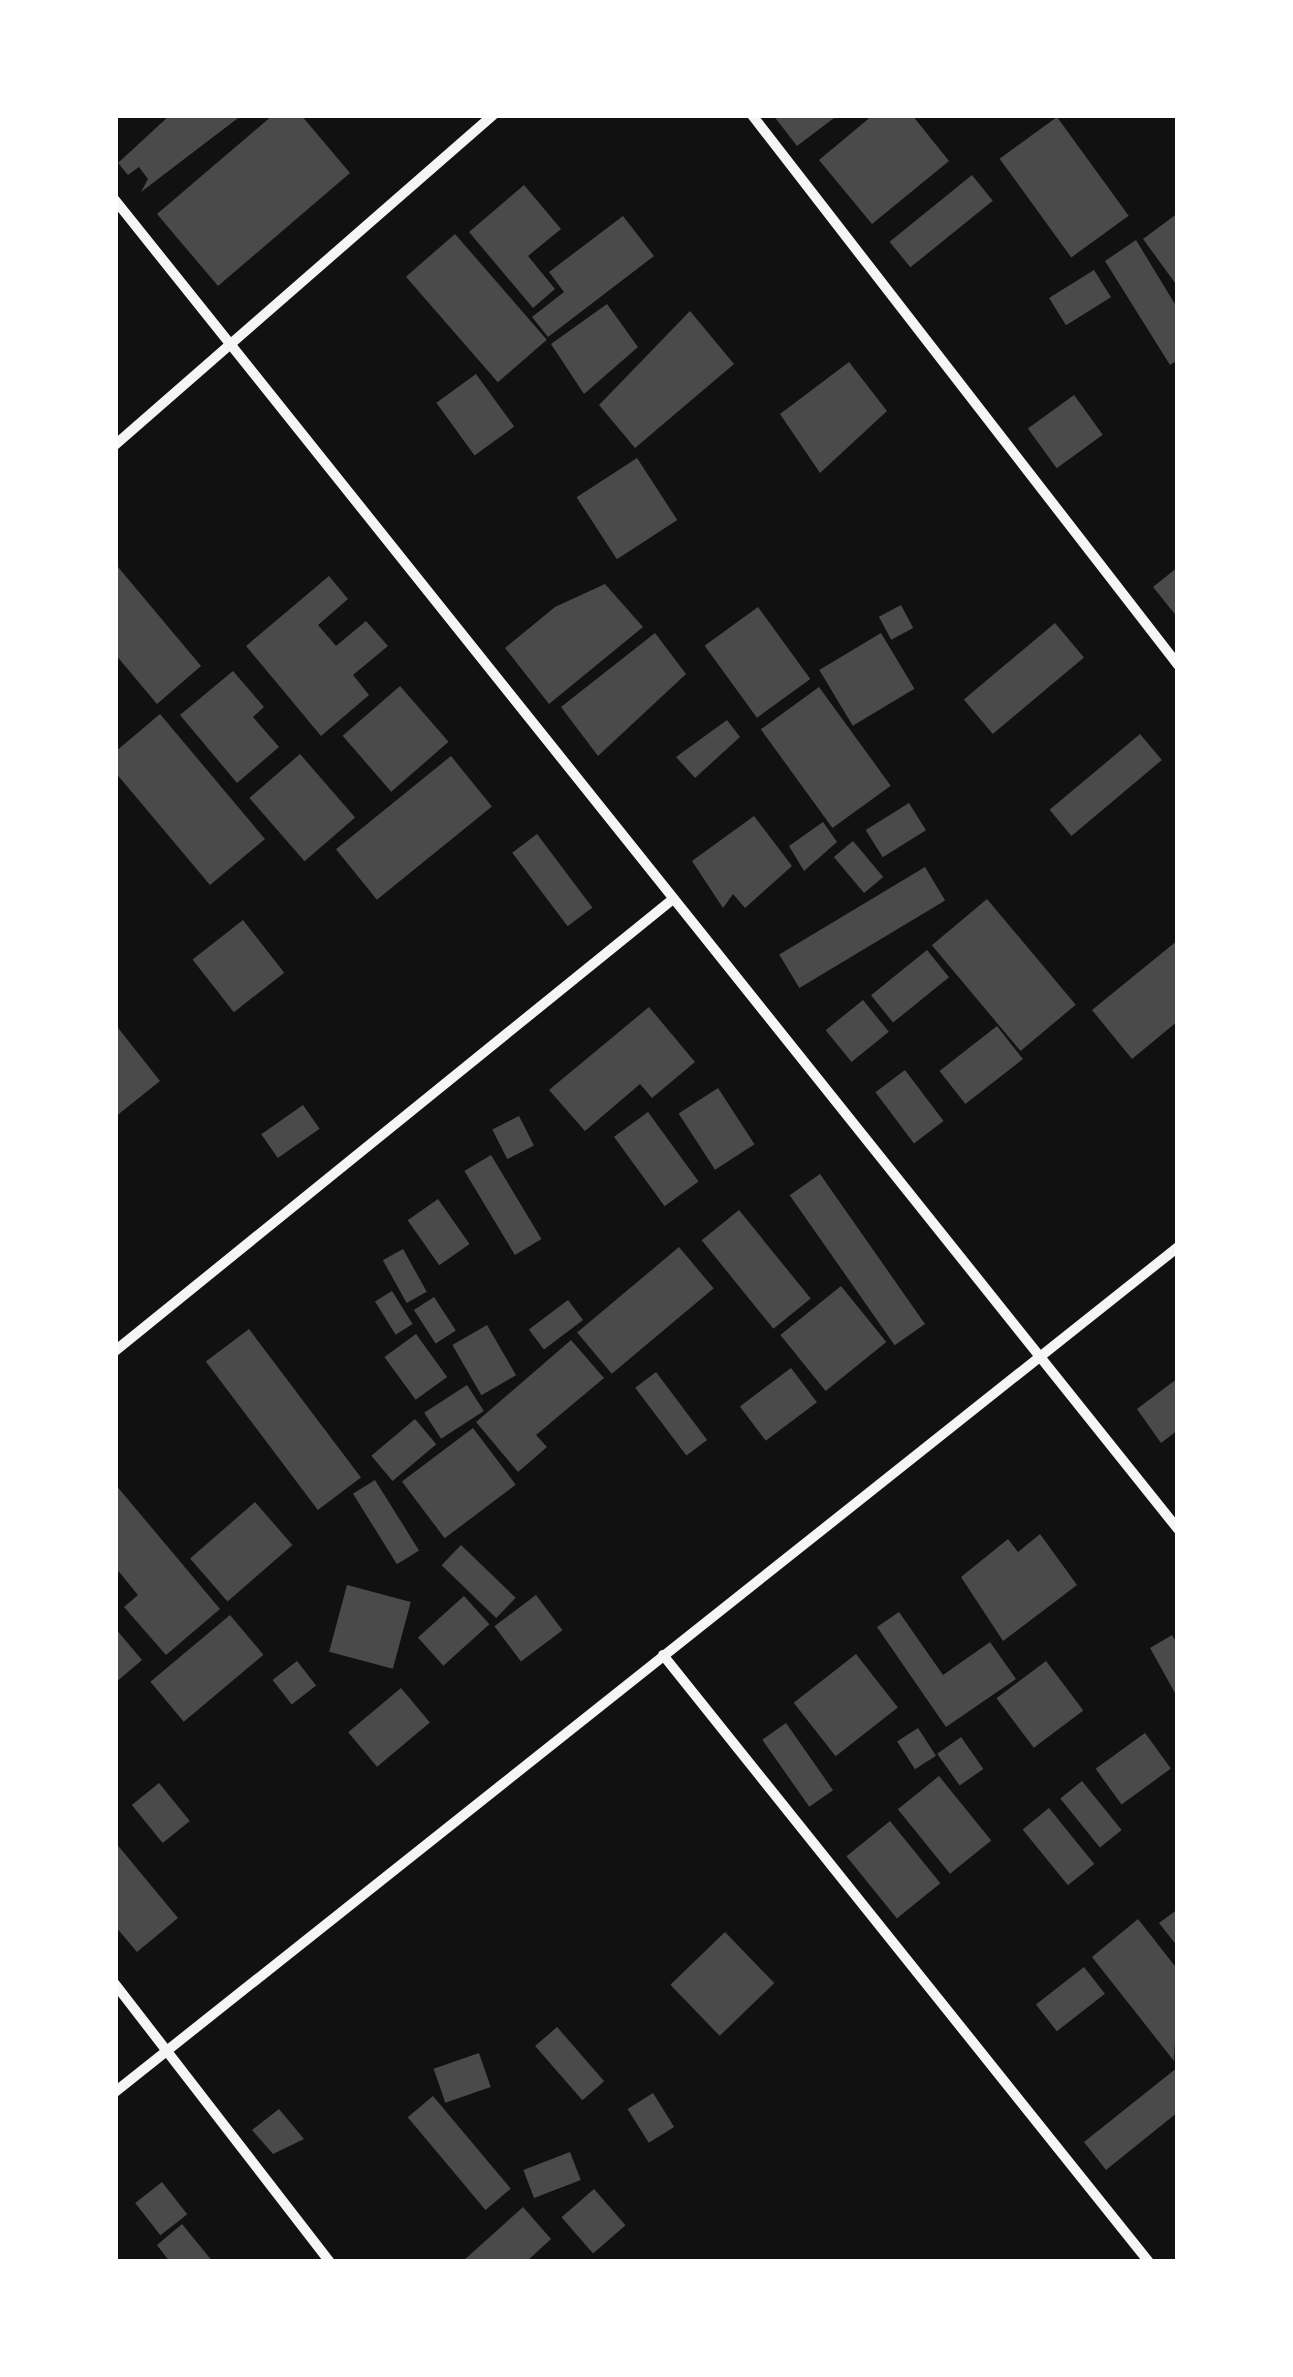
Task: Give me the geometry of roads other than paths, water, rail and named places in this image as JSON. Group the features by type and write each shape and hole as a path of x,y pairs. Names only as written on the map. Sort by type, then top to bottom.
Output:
{"street":[{"path":"115,445 493,115"},
{"path":"752,115 1178,665"},
{"path":"115,200 1178,1529"},
{"path":"115,1351 673,899"},
{"path":"115,2092 167,2046 1178,1248"},
{"path":"663,1655 1149,2262"},
{"path":"115,1984 167,2046 330,2262"}]}
